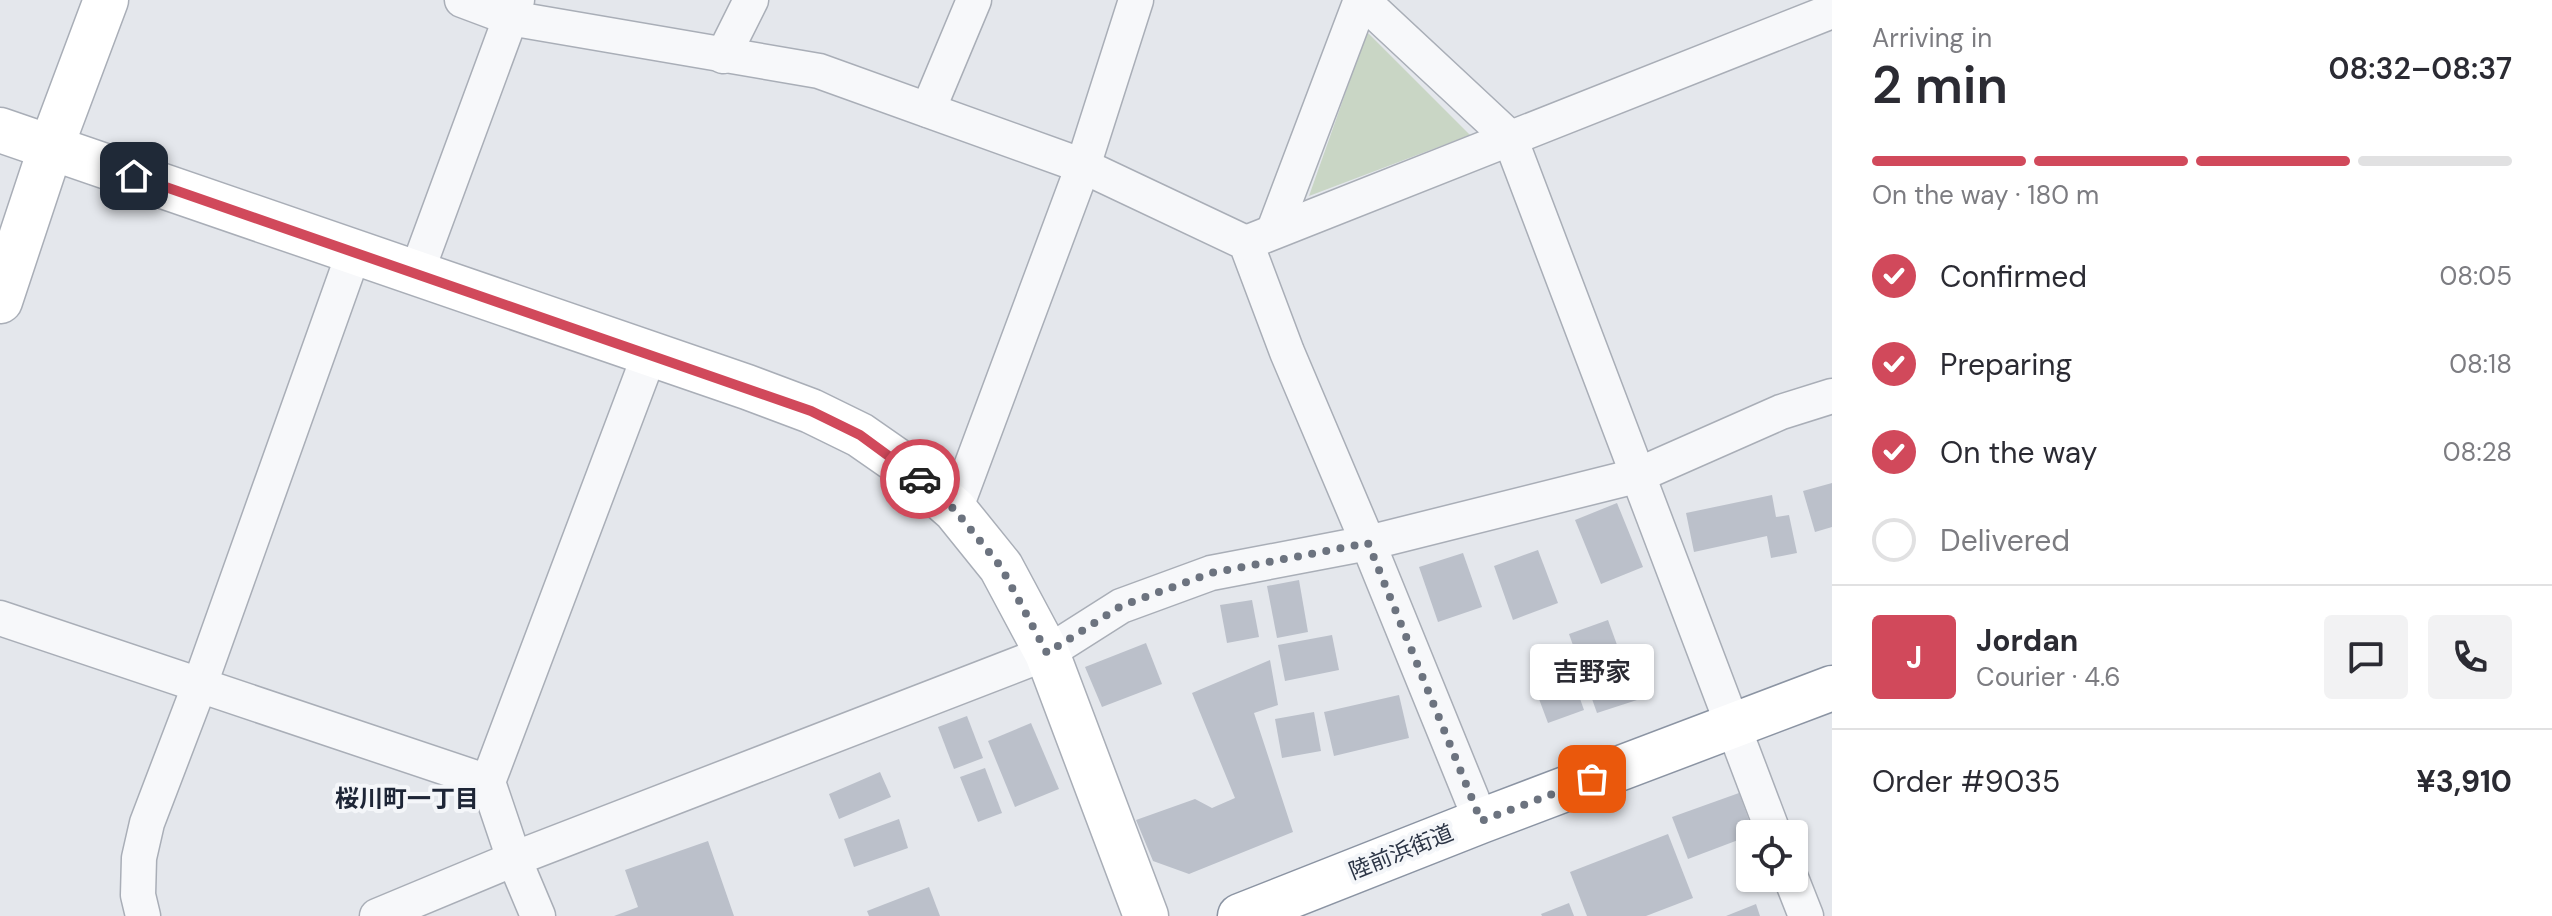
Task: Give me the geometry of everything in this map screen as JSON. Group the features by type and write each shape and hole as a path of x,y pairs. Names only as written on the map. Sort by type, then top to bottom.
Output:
{"main road":[{"path":"0,301 51,147 106,0"},
{"path":"0,130 650,353 811,411 860,435 906,467 955,510 1001,567 1047,653 1146,916"},
{"name":"陸前浜街道","path":"1240,916 1832,688"}],"street":[{"path":"462,0 723,56 819,71 1083,166 1260,237 1832,11"},
{"path":"723,56 751,0"},
{"path":"928,110 974,0"},
{"path":"955,510 1083,166 1136,0"},
{"path":"1481,821 1287,352 1260,237 1361,0 1510,138 1769,820"},
{"path":"416,274 513,9"},
{"path":"143,916 138,895 139,858 147,823 200,684 354,252"},
{"path":"538,916 514,859 488,782 650,353"},
{"path":"377,916 514,859 1047,653 1121,606 1211,573 1368,543 1636,476 1781,412 1832,396"},
{"path":"0,618 488,782"},
{"path":"1797,892 1806,916"}],"green space":[{"path":"1367,32 1470,135 1309,196"}],"building":[{"path":"1832,483 1832,527 1815,532 1803,491"},
{"path":"1772,495 1776,517 1789,515 1797,553 1771,558 1767,536 1694,552 1686,513"},
{"path":"1617,503 1643,567 1601,584 1575,520"},
{"path":"1538,550 1558,603 1513,620 1494,566"},
{"path":"1463,553 1482,607 1438,622 1419,567"},
{"path":"1299,580 1308,632 1277,638 1267,586"},
{"path":"1252,600 1259,637 1227,643 1220,605"},
{"path":"1608,620 1637,700 1597,713 1569,634"},
{"path":"1332,635 1339,670 1285,681 1278,645"},
{"path":"1146,643 1162,684 1102,707 1085,667"},
{"path":"1270,660 1278,705 1254,713 1293,832 1189,874 1153,861 1136,820 1195,799 1212,808 1235,798 1192,693"},
{"path":"1567,662 1584,710 1548,723 1530,675"},
{"path":"1399,695 1409,738 1334,756 1324,712"},
{"path":"1314,712 1321,751 1282,758 1275,719"},
{"path":"967,716 983,758 954,769 938,727"},
{"path":"1031,723 1059,789 1015,807 988,741"},
{"path":"985,768 1002,813 978,822 960,777"},
{"path":"880,772 891,797 839,819 829,794"},
{"path":"1739,793 1749,820 1736,820 1736,841 1688,859 1672,817"},
{"path":"899,819 908,848 854,867 844,839"},
{"path":"1668,834 1693,898 1646,916 1587,916 1570,872"},
{"path":"708,841 734,916 614,916 638,907 625,870"},
{"path":"929,887 940,916 869,916 867,911"},
{"path":"1569,903 1574,916 1541,914"},
{"path":"1756,904 1760,916 1726,916"}],"way so far":[{"path":"920,479 955,510 1001,567 1047,653 1121,606 1211,573 1368,543 1481,821 1592,779"}],"place":[{"name":"吉野家","path":"1592,779"}],"district":[{"name":"桜川町一丁目","path":"407,798"}],"route":[{"path":"134,176 811,411 860,435 920,479"}]}
